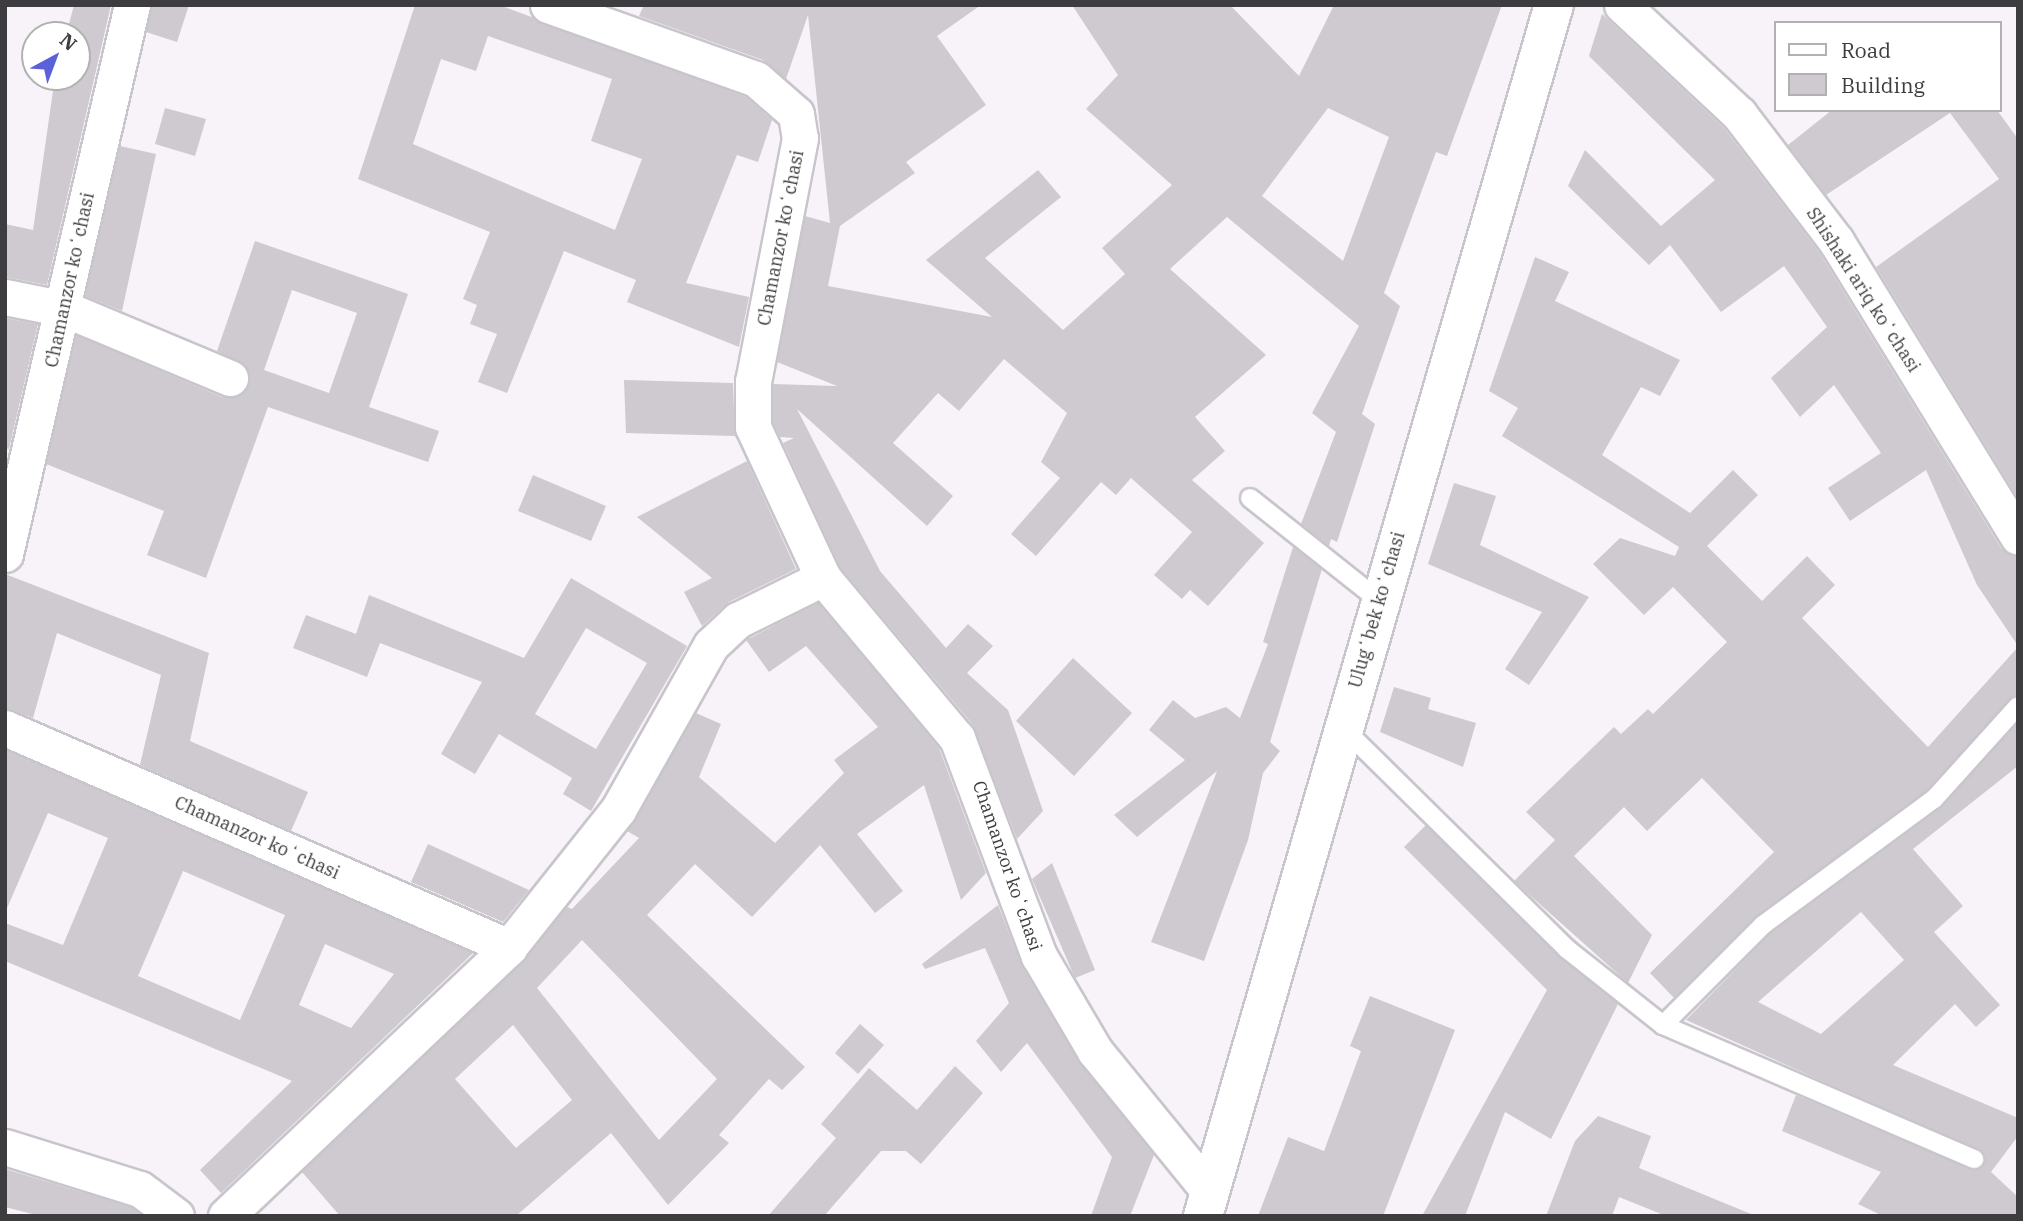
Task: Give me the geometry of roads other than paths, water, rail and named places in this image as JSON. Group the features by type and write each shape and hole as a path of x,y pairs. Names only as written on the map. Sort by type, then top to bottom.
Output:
{"street":[{"name":"Chamanzor koʻchasi","path":"5,554 65,309 132,5"},
{"name":"Chamanzor koʻchasi","path":"548,5 756,79 796,114 800,138 752,380 753,427 823,579 957,738 1039,956 1095,1051 1207,1204"},
{"name":"Ulugʻbek koʻchasi","path":"1207,1204 1554,5"},
{"name":"Shishaki ariq koʻchasi","path":"1622,5 1739,114 1836,241 2018,537"},
{"path":"5,297 65,309 230,378"},
{"path":"226,1216 509,947 618,810 711,645 738,620 823,579"},
{"name":"Chamanzor koʻchasi","path":"5,728 509,947"},
{"path":"5,1147 140,1189 176,1216"}],"lane":[{"path":"1250,498 1380,601"},
{"path":"1663,1025 1763,925 1934,799 2018,706"},
{"path":"1343,728 1567,949 1663,1025 1974,1159"}]}
